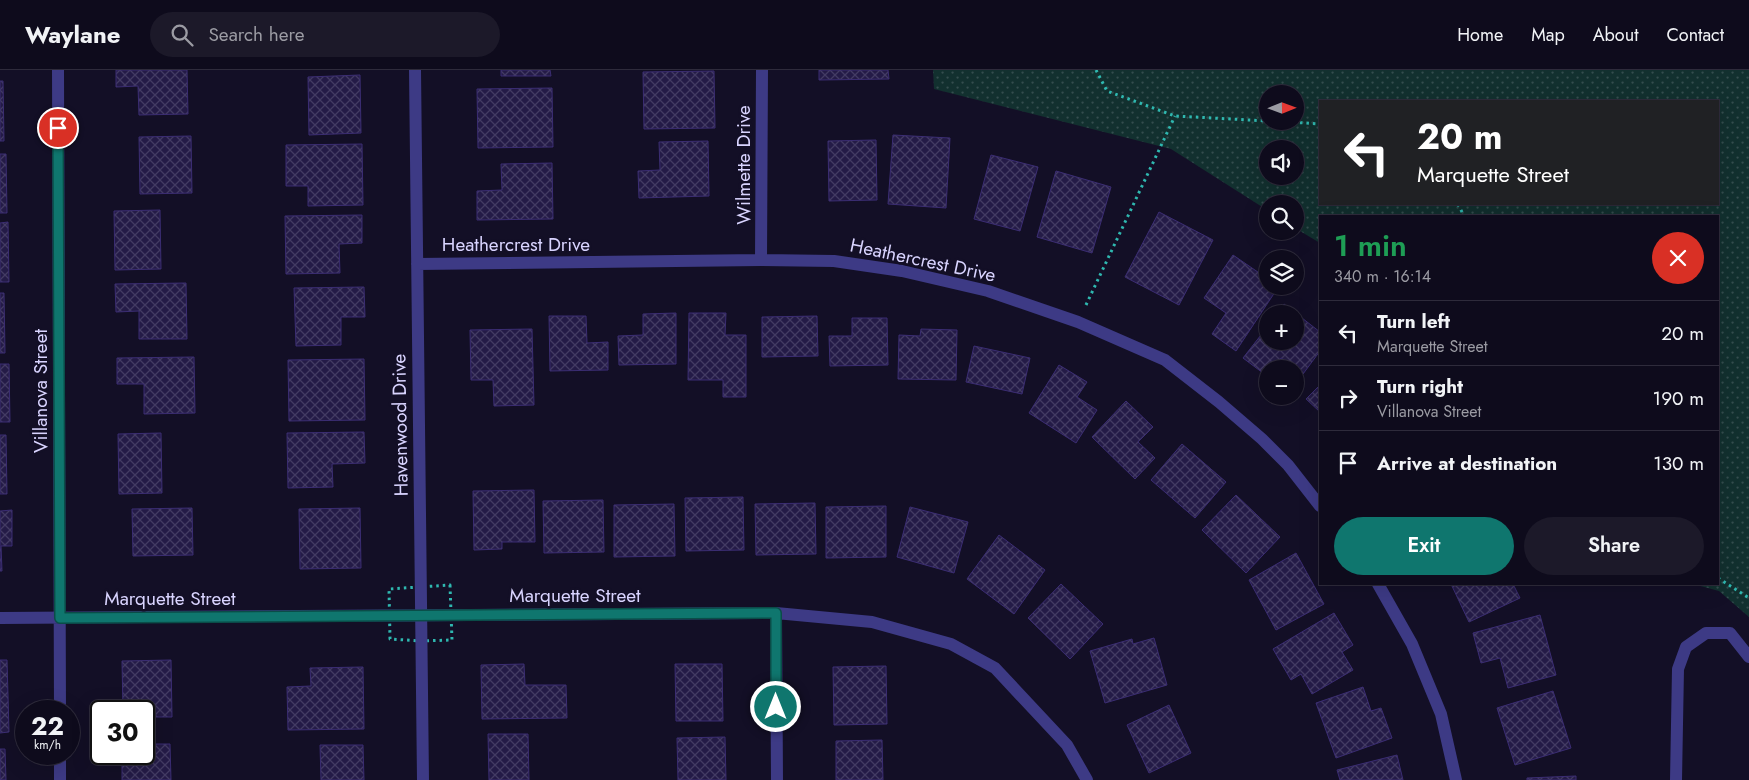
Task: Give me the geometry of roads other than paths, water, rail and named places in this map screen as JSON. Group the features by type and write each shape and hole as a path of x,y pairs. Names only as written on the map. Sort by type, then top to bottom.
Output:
{"street":[{"name":"Villanova Street","path":"58,70 60,700"},
{"name":"Havenwood Drive","path":"415,70 423,780"},
{"name":"Wilmette Drive","path":"760,260 762,70"},
{"name":"Heathercrest Drive","path":"417,264 760,260 834,261 902,271 988,291 1078,322 1165,360 1219,402 1262,439 1288,465 1319,505"},
{"path":"1379,585 1412,644 1441,714 1456,780"},
{"name":"Marquette Street","path":"0,618 776,613 872,622 951,644 995,668 1067,745 1087,780"},
{"path":"776,613 777,780"},
{"path":"1676,780 1678,669 1686,647 1706,633 1730,633 1749,657"},
{"path":"60,765 60,780"}]}
